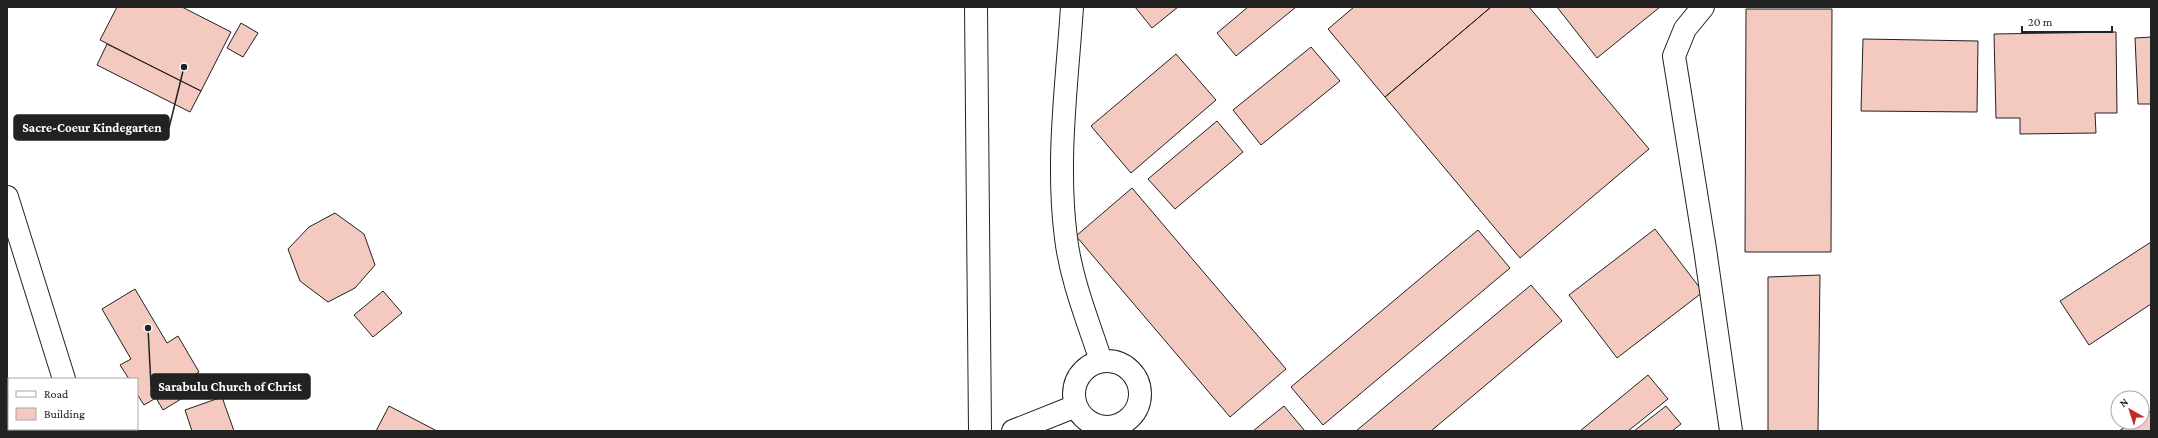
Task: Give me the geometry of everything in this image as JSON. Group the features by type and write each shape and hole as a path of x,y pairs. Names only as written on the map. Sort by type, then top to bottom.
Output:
{"street":[{"path":"976,7 980,431"},
{"path":"1072,7 1061,172 1066,239 1080,296 1101,361"},
{"path":"1703,7 1685,29 1674,56 1705,249 1731,431"},
{"path":"7,197 64,378"},
{"path":"1113,360 1124,365 1133,372 1139,382 1141,394 1139,406 1133,416 1124,423 1113,427 1101,427 1090,423 1081,415 1076,406 1074,395 1075,383 1081,373 1090,366 1101,361 1113,360"},
{"path":"1013,431 1076,406"}],"building":[{"path":"117,7 182,7 231,32 201,91 100,40"},
{"path":"1135,7 1178,7 1152,28"},
{"path":"1248,7 1296,7 1236,56 1217,33"},
{"path":"1354,7 1491,7 1385,97 1328,29"},
{"path":"1491,7 1529,7 1649,149 1520,258 1385,97"},
{"path":"1557,7 1660,7 1597,58"},
{"path":"1746,9 1832,9 1831,252 1745,252"},
{"path":"241,23 258,33 243,57 227,48"},
{"path":"2116,32 2117,113 2095,113 2096,133 2020,134 2020,118 1996,118 1994,34"},
{"path":"2151,37 2151,104 2138,104 2135,38"},
{"path":"1863,39 1978,41 1977,112 1861,111"},
{"path":"107,44 201,91 190,112 97,65"},
{"path":"1311,47 1340,81 1261,145 1233,110"},
{"path":"1176,54 1216,100 1131,173 1091,126"},
{"path":"1217,121 1243,152 1175,209 1148,179"},
{"path":"1132,188 1286,369 1230,417 1076,236"},
{"path":"335,213 364,234 375,265 355,288 328,302 300,281 288,249 309,227"},
{"path":"1655,229 1703,292 1617,358 1569,295"},
{"path":"1478,230 1510,268 1323,425 1291,387"},
{"path":"2151,242 2151,304 2089,345 2060,301"},
{"path":"1820,275 1818,431 1768,431 1768,277"},
{"path":"1531,285 1562,321 1431,431 1356,431"},
{"path":"135,289 167,343 178,336 199,372 189,378 196,390 163,410 156,398 144,405 138,396 138,378 128,378 120,365 131,359 102,309"},
{"path":"383,291 402,313 373,337 354,315"},
{"path":"1648,375 1668,399 1628,431 1580,431"},
{"path":"222,397 234,431 192,431 185,410"},
{"path":"389,406 437,431 376,431"},
{"path":"1284,406 1305,431 1253,431"},
{"path":"1666,406 1681,424 1672,431 1634,431"},
{"path":"2151,411 2151,431 2119,431 2150,430"}],"place":[{"name":"Sacre-Coeur Kindegarten","path":"184,67"},
{"name":"Sarabulu Church of Christ","path":"148,328"}]}
